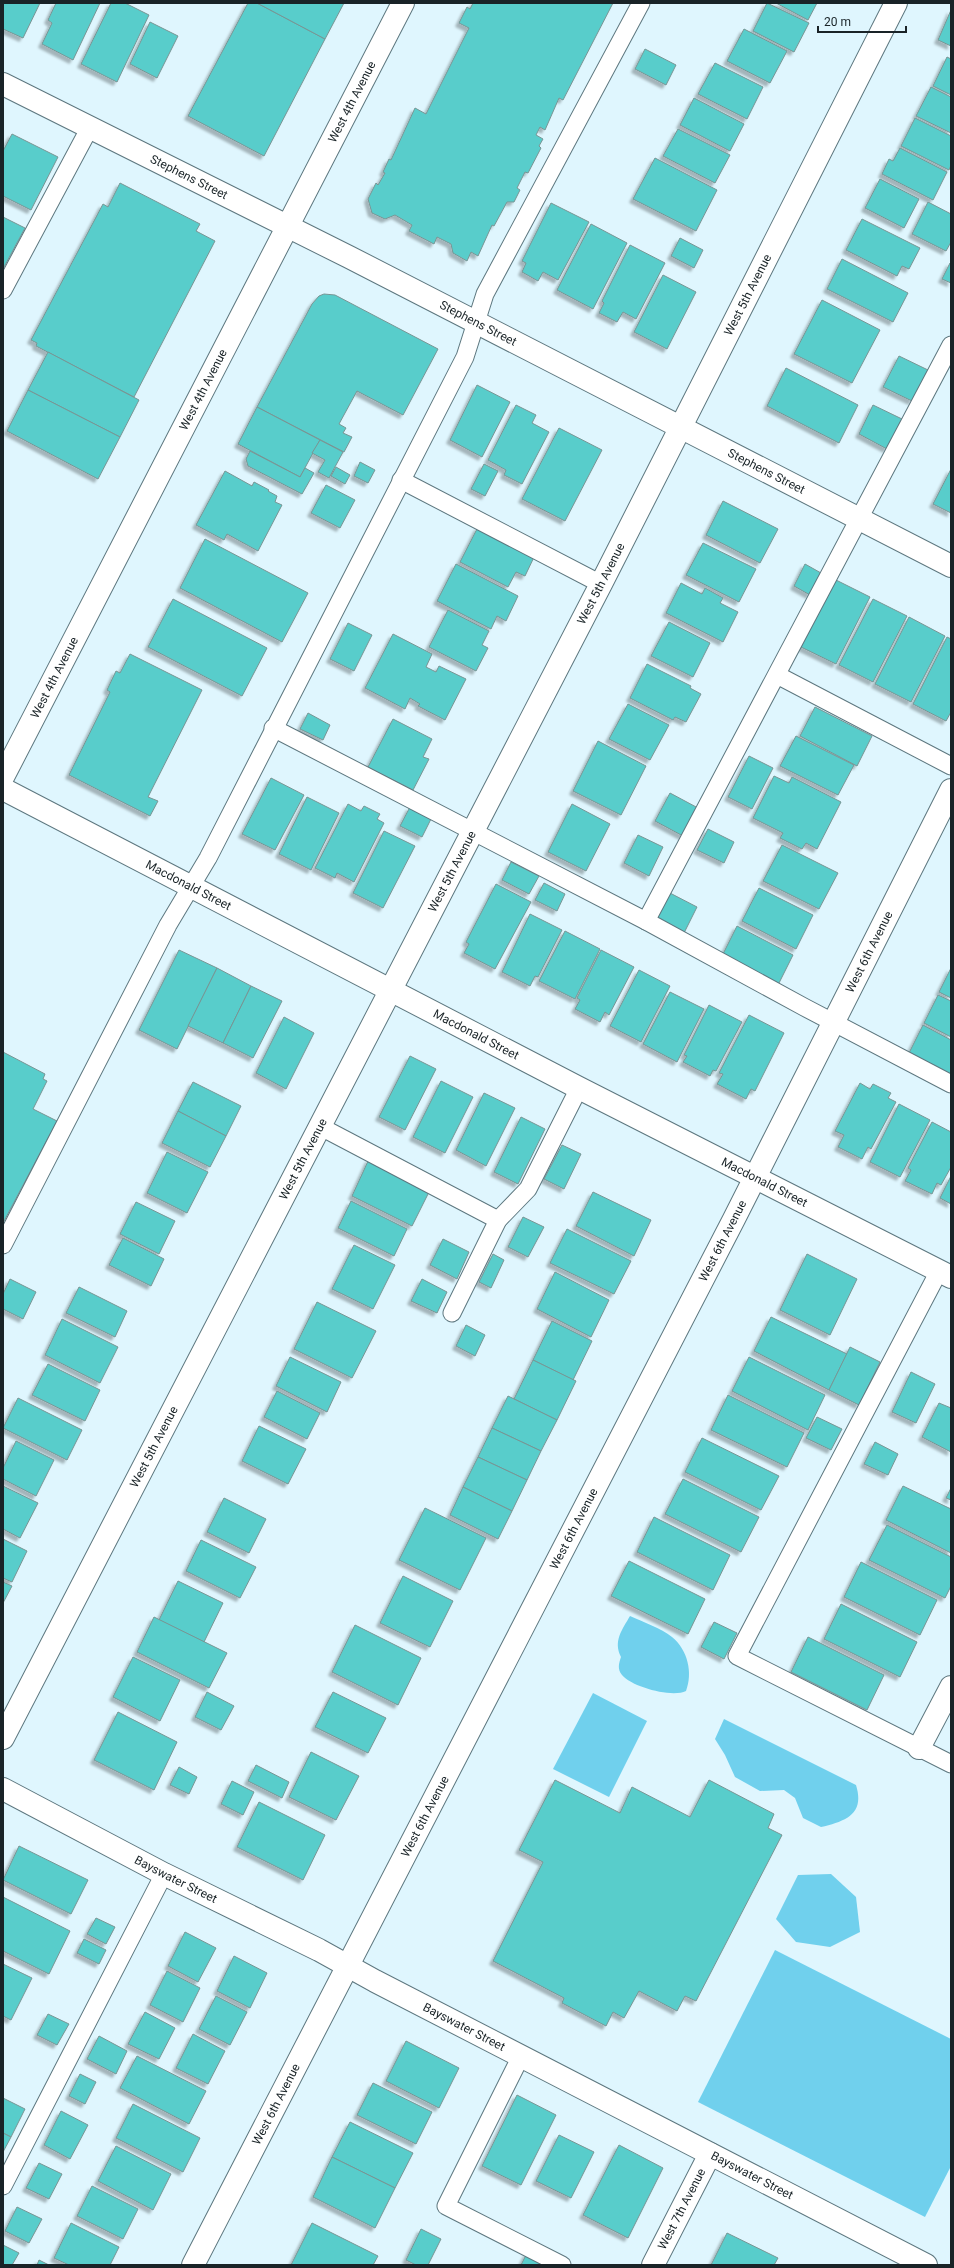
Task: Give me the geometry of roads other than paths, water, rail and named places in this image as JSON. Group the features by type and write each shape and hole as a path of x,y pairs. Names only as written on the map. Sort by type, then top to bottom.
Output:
{"street":[{"name":"West 4th Avenue","path":"3,776 404,3"},
{"name":"West 5th Avenue","path":"3,1738 320,1127 471,831 601,584 896,3"},
{"name":"Stephens Street","path":"3,84 89,129 288,227 477,323 951,566"},
{"name":"Macdonald Street","path":"3,789 390,988 579,1088 945,1274"},
{"name":"West 6th Avenue","path":"192,2265 755,1178 951,790"},
{"path":"919,1748 951,1687"},
{"name":"Bayswater Street","path":"3,1790 164,1874 348,1966 926,2265"},
{"name":"West 7th Avenue","path":"653,2265 710,2154"}],"lane":[{"path":"3,1245 168,925 208,858 272,728 465,358 485,294 640,3"},
{"path":"3,290 89,129"},
{"path":"646,921 951,345"},
{"path":"402,480 601,584"},
{"path":"777,675 951,766"},
{"path":"272,728 646,921 804,1007 834,1021 951,1084"},
{"path":"452,1313 498,1220 528,1189 579,1088"},
{"path":"320,1127 498,1220"},
{"path":"945,1274 737,1656 951,1764"},
{"path":"3,2186 164,1874"},
{"path":"521,2056 446,2206 562,2265"}]}
